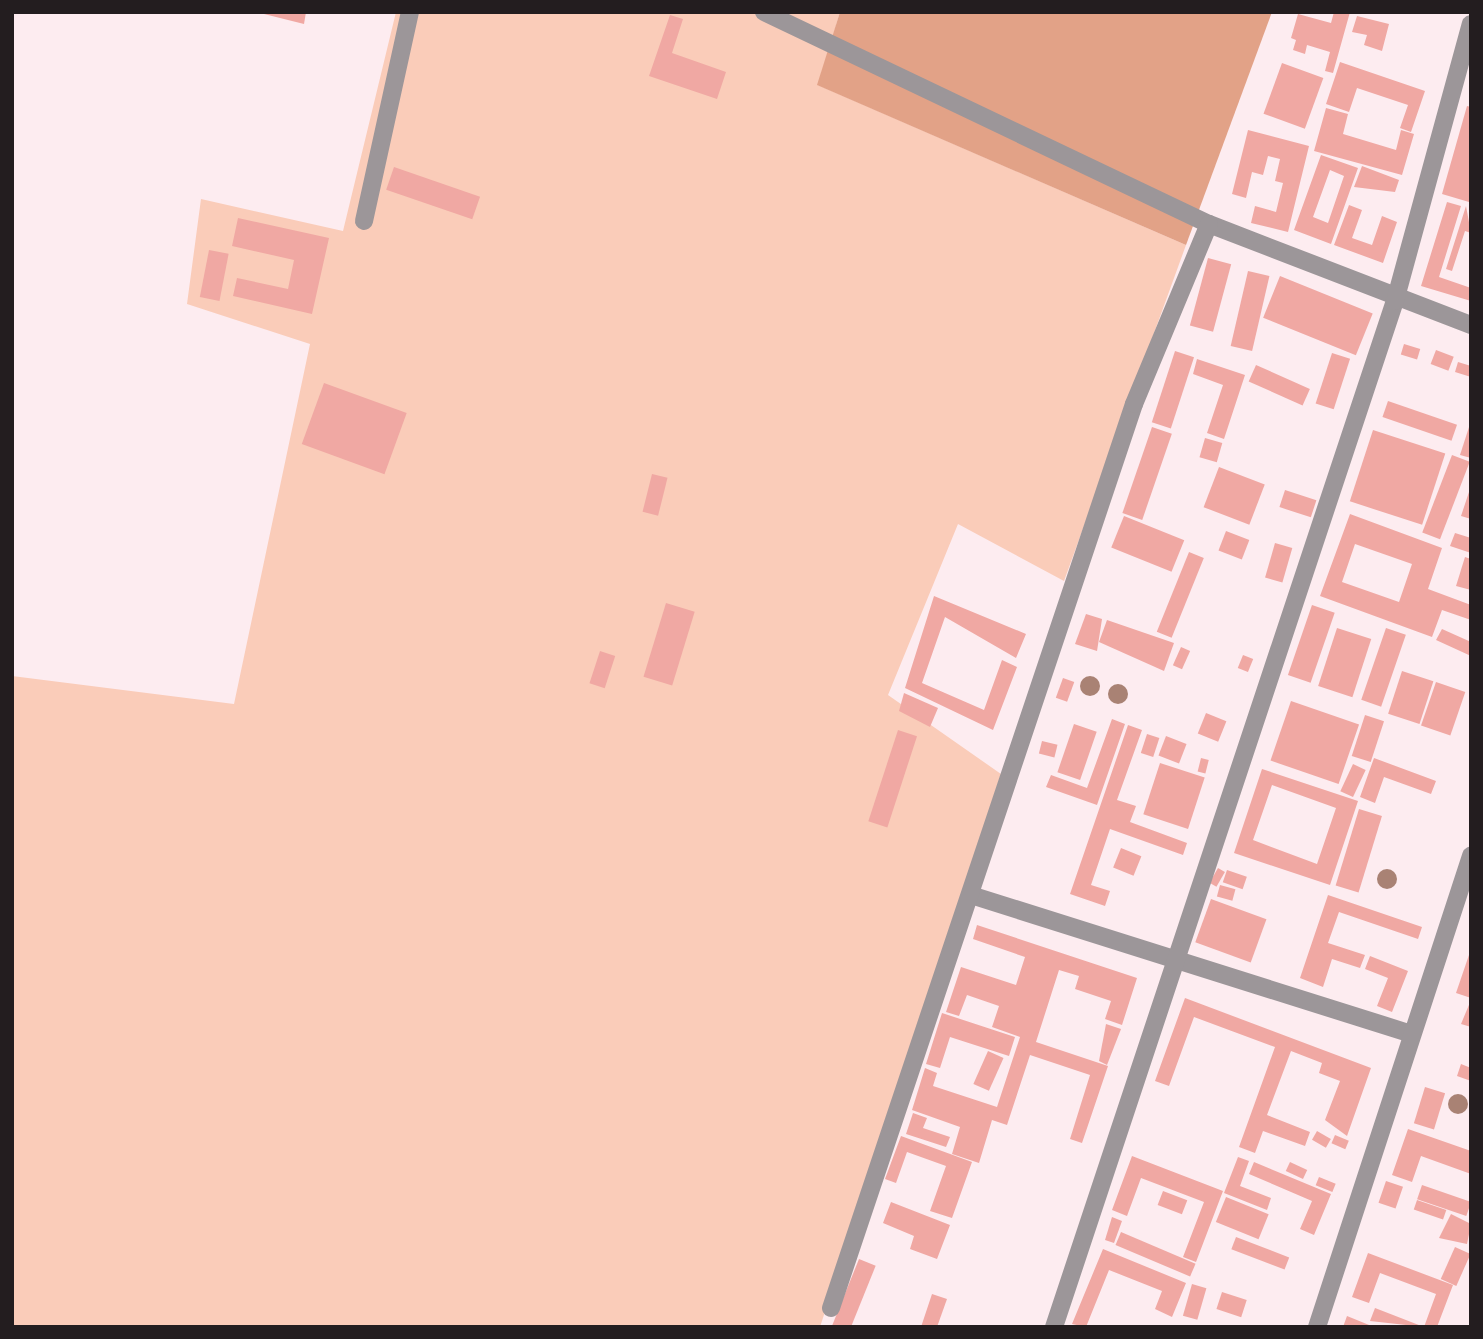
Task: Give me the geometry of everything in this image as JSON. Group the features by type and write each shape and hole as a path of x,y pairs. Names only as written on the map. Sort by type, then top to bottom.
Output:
{"street":[{"path":"364,220 410,12"},
{"path":"764,12 1209,225 1395,301 1471,325"},
{"path":"1054,1327 1395,301 1471,24"},
{"path":"831,1308 974,896 1134,404 1209,225"},
{"path":"1317,1327 1410,1034 1471,856"},
{"path":"974,896 1179,956 1410,1034"}],"shaded area":[{"path":"396,12 840,12 818,85 1186,245 1064,581 958,524 888,695 1001,774 820,1327 12,1327 12,676 234,704 310,344 187,304 201,199 343,231"},
{"path":"840,12 1272,12 1186,245 817,85"}],"building":[{"path":"256,12 306,12 304,24"},
{"path":"1334,12 1350,12 1333,73 1325,71 1330,52 1307,45 1305,54 1293,50 1296,40 1291,38 1298,14 1331,23"},
{"path":"670,15 683,19 672,53 726,72 717,99 649,76"},
{"path":"1357,16 1389,24 1382,51 1364,45 1367,35 1352,32"},
{"path":"1340,62 1425,91 1411,132 1400,128 1408,105 1357,88 1349,112 1326,104"},
{"path":"1282,63 1323,78 1305,129 1264,114"},
{"path":"1467,106 1471,107 1469,202 1442,194"},
{"path":"1326,108 1348,114 1343,134 1396,150 1401,130 1414,134 1402,175 1314,151"},
{"path":"1248,130 1309,146 1288,232 1251,223 1255,206 1276,212 1283,183 1275,181 1280,159 1268,156 1263,175 1252,172 1246,198 1232,194"},
{"path":"1321,155 1358,168 1331,244 1294,230","holes":["1330,170 1344,176 1328,223 1313,217"]},
{"path":"1362,166 1399,180 1395,192 1354,187"},
{"path":"394,167 480,197 472,219 386,190"},
{"path":"1447,202 1461,206 1439,277 1471,288 1471,301 1421,286"},
{"path":"1349,205 1362,210 1352,238 1372,245 1382,216 1397,222 1383,263 1334,245"},
{"path":"1466,206 1471,233 1465,231 1452,271 1446,269"},
{"path":"238,218 329,238 312,314 233,296 237,278 288,289 294,260 232,246"},
{"path":"209,250 229,254 219,301 200,297"},
{"path":"1208,258 1231,264 1213,332 1190,326"},
{"path":"1248,271 1269,276 1252,351 1231,346"},
{"path":"1280,276 1373,313 1356,355 1263,318"},
{"path":"1404,344 1420,349 1417,359 1401,355"},
{"path":"1436,350 1454,357 1448,371 1431,364"},
{"path":"1175,351 1194,357 1171,429 1152,422"},
{"path":"1332,353 1350,359 1334,409 1316,403"},
{"path":"1197,359 1245,375 1224,439 1207,433 1223,385 1193,374"},
{"path":"1458,362 1471,366 1471,377 1455,372"},
{"path":"1256,365 1310,389 1303,405 1249,381"},
{"path":"324,383 407,413 384,474 302,444"},
{"path":"1388,401 1457,425 1451,441 1382,417"},
{"path":"1471,424 1471,458 1460,455"},
{"path":"1152,427 1172,434 1142,520 1122,513"},
{"path":"1373,430 1445,453 1422,525 1350,501"},
{"path":"1205,438 1222,443 1217,462 1199,457"},
{"path":"1452,455 1470,462 1440,539 1422,532"},
{"path":"1219,467 1265,485 1249,525 1204,507"},
{"path":"652,474 668,478 658,516 643,512"},
{"path":"1471,489 1471,519 1461,516"},
{"path":"1285,490 1316,500 1311,517 1279,507"},
{"path":"1350,514 1442,548 1428,589 1471,605 1471,620 1442,610 1432,637 1320,596","holes":["1355,544 1412,564 1399,602 1342,582"]},
{"path":"1124,516 1184,540 1172,572 1111,548"},
{"path":"1226,531 1249,540 1242,560 1218,551"},
{"path":"1455,533 1471,538 1471,553 1450,546"},
{"path":"1275,543 1292,548 1282,583 1265,578"},
{"path":"1189,552 1204,558 1172,638 1157,632"},
{"path":"1465,557 1471,559 1471,590 1456,586"},
{"path":"934,596 1026,634 1016,658 945,617 922,683 984,710 1002,660 1017,667 993,730 905,688"},
{"path":"666,603 695,612 672,685 643,677"},
{"path":"1312,605 1335,613 1311,683 1288,675"},
{"path":"1086,614 1102,619 1097,651 1075,644"},
{"path":"1107,620 1174,643 1164,671 1099,642"},
{"path":"1337,628 1371,639 1352,697 1318,686"},
{"path":"1386,628 1406,635 1381,707 1361,700"},
{"path":"1442,629 1471,642 1471,656 1436,640"},
{"path":"1181,647 1190,651 1182,669 1173,665"},
{"path":"600,651 615,656 605,688 589,683"},
{"path":"1243,655 1253,659 1248,672 1238,668"},
{"path":"1402,671 1433,681 1419,724 1388,714"},
{"path":"1063,678 1074,682 1067,702 1056,698"},
{"path":"1436,682 1465,692 1450,736 1421,725"},
{"path":"904,693 938,708 930,727 899,711"},
{"path":"1291,701 1359,724 1339,784 1270,761"},
{"path":"1206,713 1226,721 1218,742 1198,733"},
{"path":"1365,715 1384,721 1371,762 1352,756"},
{"path":"1112,719 1125,724 1097,805 1046,787 1051,775 1087,788"},
{"path":"1074,724 1097,732 1080,780 1057,772"},
{"path":"1128,725 1142,730 1117,800 1136,806 1130,822 1187,843 1183,855 1110,829 1091,885 1110,891 1105,906 1070,894"},
{"path":"898,730 917,736 887,827 868,821"},
{"path":"1147,734 1159,738 1153,757 1141,753"},
{"path":"1166,736 1187,744 1179,763 1158,756"},
{"path":"1042,741 1058,745 1054,757 1039,754"},
{"path":"1201,758 1209,760 1205,774 1198,772"},
{"path":"1374,758 1436,781 1431,794 1384,777 1375,803 1360,797"},
{"path":"1160,763 1205,778 1188,829 1143,814"},
{"path":"1353,764 1366,770 1353,797 1340,791"},
{"path":"1262,769 1358,801 1330,885 1234,853","holes":["1272,785 1336,808 1317,864 1253,840"]},
{"path":"1359,809 1382,816 1359,893 1336,886"},
{"path":"1121,848 1141,856 1134,876 1113,867"},
{"path":"1218,868 1225,872 1216,887 1210,883"},
{"path":"1227,870 1247,877 1243,889 1223,882"},
{"path":"1220,885 1235,889 1232,901 1217,897"},
{"path":"1328,895 1422,927 1418,939 1339,912 1328,943 1365,955 1360,968 1332,959 1323,987 1300,978"},
{"path":"1211,899 1266,919 1251,962 1195,942"},
{"path":"977,925 1137,978 1122,1025 1105,1019 1111,1001 1075,989 1079,976 1059,970 1036,1042 1108,1066 1082,1143 1070,1139 1090,1075 1030,1055 1007,1125 992,1120 979,1163 952,1154 960,1127 912,1110 925,1068 937,1073 933,1086 997,1107 1020,1037 992,1027 999,1006 967,995 959,1016 946,1012 961,967 1016,985 1025,957 973,939"},
{"path":"1471,952 1471,998 1456,993"},
{"path":"1370,956 1408,971 1392,1012 1377,1006 1388,978 1365,969"},
{"path":"1185,998 1371,1068 1347,1136 1325,1120 1340,1081 1319,1073 1322,1063 1291,1051 1267,1115 1310,1132 1305,1146 1263,1131 1255,1153 1239,1147 1275,1047 1194,1017 1169,1086 1155,1081"},
{"path":"1471,1000 1471,1027 1461,1024"},
{"path":"942,1013 1015,1037 1009,1056 950,1037 940,1068 926,1064"},
{"path":"1106,1024 1121,1029 1107,1065 1099,1061"},
{"path":"988,1051 1004,1058 989,1091 973,1084"},
{"path":"1461,1064 1471,1068 1471,1081 1457,1076"},
{"path":"1425,1087 1445,1093 1434,1129 1414,1123"},
{"path":"913,1113 927,1118 923,1128 950,1137 946,1147 906,1134"},
{"path":"1408,1129 1471,1151 1471,1174 1421,1156 1412,1182 1392,1175"},
{"path":"1317,1131 1331,1139 1326,1148 1312,1140"},
{"path":"1335,1135 1349,1141 1345,1149 1331,1143"},
{"path":"901,1136 972,1162 952,1218 930,1211 946,1166 907,1152 896,1183 885,1179"},
{"path":"1132,1156 1223,1191 1196,1262 1183,1257 1204,1202 1141,1178 1127,1216 1112,1210"},
{"path":"1238,1157 1249,1161 1240,1186 1271,1198 1267,1210 1224,1193"},
{"path":"1254,1162 1331,1194 1314,1235 1300,1229 1312,1201 1249,1174"},
{"path":"1290,1162 1307,1170 1303,1179 1286,1171"},
{"path":"1319,1177 1336,1184 1332,1192 1316,1185"},
{"path":"1386,1181 1403,1187 1396,1209 1379,1203"},
{"path":"1422,1185 1471,1202 1466,1216 1417,1199"},
{"path":"1163,1191 1187,1200 1182,1214 1158,1205"},
{"path":"1226,1197 1269,1214 1259,1239 1216,1222"},
{"path":"1417,1200 1446,1210 1443,1220 1414,1209"},
{"path":"891,1202 950,1225 937,1259 910,1249 914,1236 883,1223"},
{"path":"1451,1214 1471,1224 1467,1244 1439,1238"},
{"path":"1112,1217 1122,1221 1114,1243 1105,1240"},
{"path":"1121,1232 1196,1264 1190,1277 1116,1245"},
{"path":"1236,1237 1289,1257 1285,1270 1231,1249"},
{"path":"1455,1247 1471,1254 1456,1286 1441,1279"},
{"path":"1103,1249 1186,1283 1172,1317 1155,1309 1162,1291 1109,1270 1086,1327 1072,1324"},
{"path":"1368,1253 1453,1285 1437,1327 1424,1327 1436,1294 1380,1273 1369,1303 1352,1297"},
{"path":"859,1259 876,1266 851,1327 832,1327"},
{"path":"1192,1284 1206,1288 1197,1320 1183,1316"},
{"path":"1222,1292 1247,1300 1241,1317 1216,1309"},
{"path":"932,1294 947,1299 937,1327 921,1327"},
{"path":"1375,1308 1424,1327 1370,1321"},
{"path":"1347,1316 1374,1327 1343,1327"}]}
